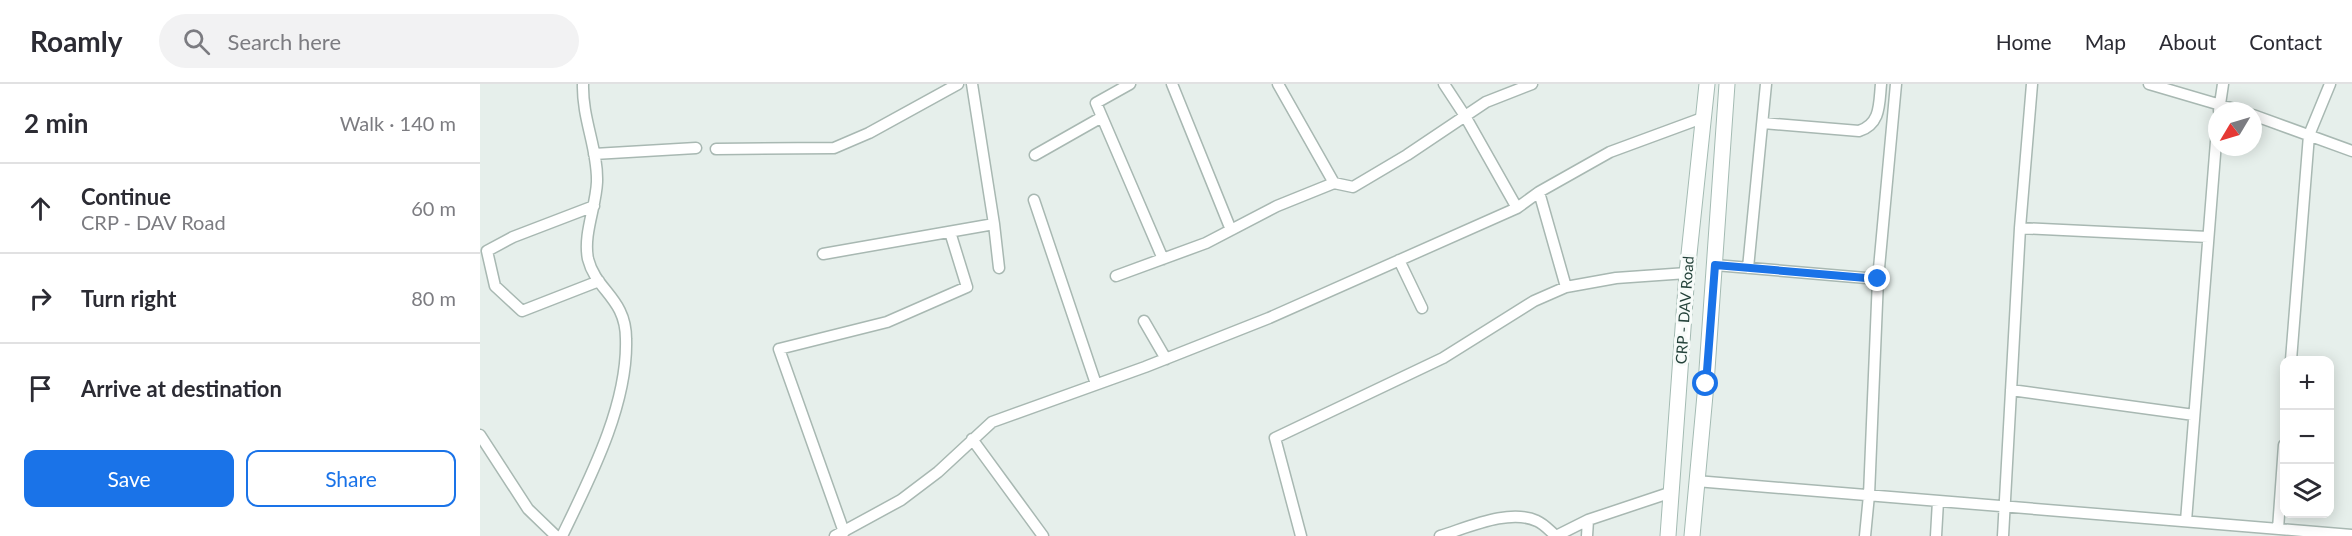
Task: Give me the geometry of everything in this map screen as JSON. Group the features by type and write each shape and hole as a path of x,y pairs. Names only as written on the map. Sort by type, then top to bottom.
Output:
{"street":[{"path":"562,536 598,461 612,420 624,369 625,324 616,300 599,281 588,256 587,239 597,181 594,154 584,113 583,84"},
{"path":"716,149 834,148 869,133 958,84"},
{"path":"1130,84 1096,103 1162,259"},
{"path":"1172,84 1232,230"},
{"path":"1278,84 1334,183"},
{"path":"1444,84 1465,116 1517,208"},
{"path":"1116,276 1206,243 1277,206 1334,183 1353,187 1486,102 1532,84"},
{"name":"CRP - DAV Road","path":"1668,536 1687,273 1707,84"},
{"name":"CRP - DAV Road","path":"1692,536 1708,363 1727,84"},
{"path":"1748,268 1767,84"},
{"path":"1762,123 1859,132 1868,128 1875,120 1881,84"},
{"path":"1865,536 1869,495 1878,279 1896,84"},
{"path":"2003,536 2020,228 2032,84"},
{"path":"2149,84 2208,103"},
{"path":"2220,102 2223,84"},
{"path":"2291,356 2309,135 2330,84"},
{"path":"975,85 999,268"},
{"path":"1035,155 1102,117"},
{"path":"950,232 967,287 886,322 779,349 839,534 901,500 938,472 992,422 1166,359 1269,318 1517,208 1539,192 1610,152 1705,117"},
{"path":"2262,118 2352,151"},
{"path":"594,154 696,148"},
{"path":"2186,521 2215,156"},
{"path":"1539,192 1566,287"},
{"path":"1034,200 1096,384"},
{"path":"594,206 513,237 487,250 495,286 522,311 599,281"},
{"path":"824,254 994,224"},
{"path":"2020,228 2208,237"},
{"path":"1398,261 1422,308"},
{"path":"1715,265 1878,279"},
{"path":"1300,536 1275,438 1443,358 1534,301 1566,287 1616,278 1687,273"},
{"path":"1144,321 1166,359"},
{"path":"1681,359 1708,363"},
{"path":"2011,390 2194,415"},
{"path":"480,435 528,509 556,536"},
{"path":"972,439 1043,536"},
{"path":"2278,529 2283,464"},
{"path":"1696,482 2352,535"},
{"path":"1440,536 1500,519 1522,518 1538,521 1556,536 1588,520 1672,492"},
{"path":"1936,536 1938,501"},
{"path":"1587,536 1588,520"},
{"path":"2214,536 2215,524"}],"route":[{"path":"1706,384 1715,265 1878,279"}]}
